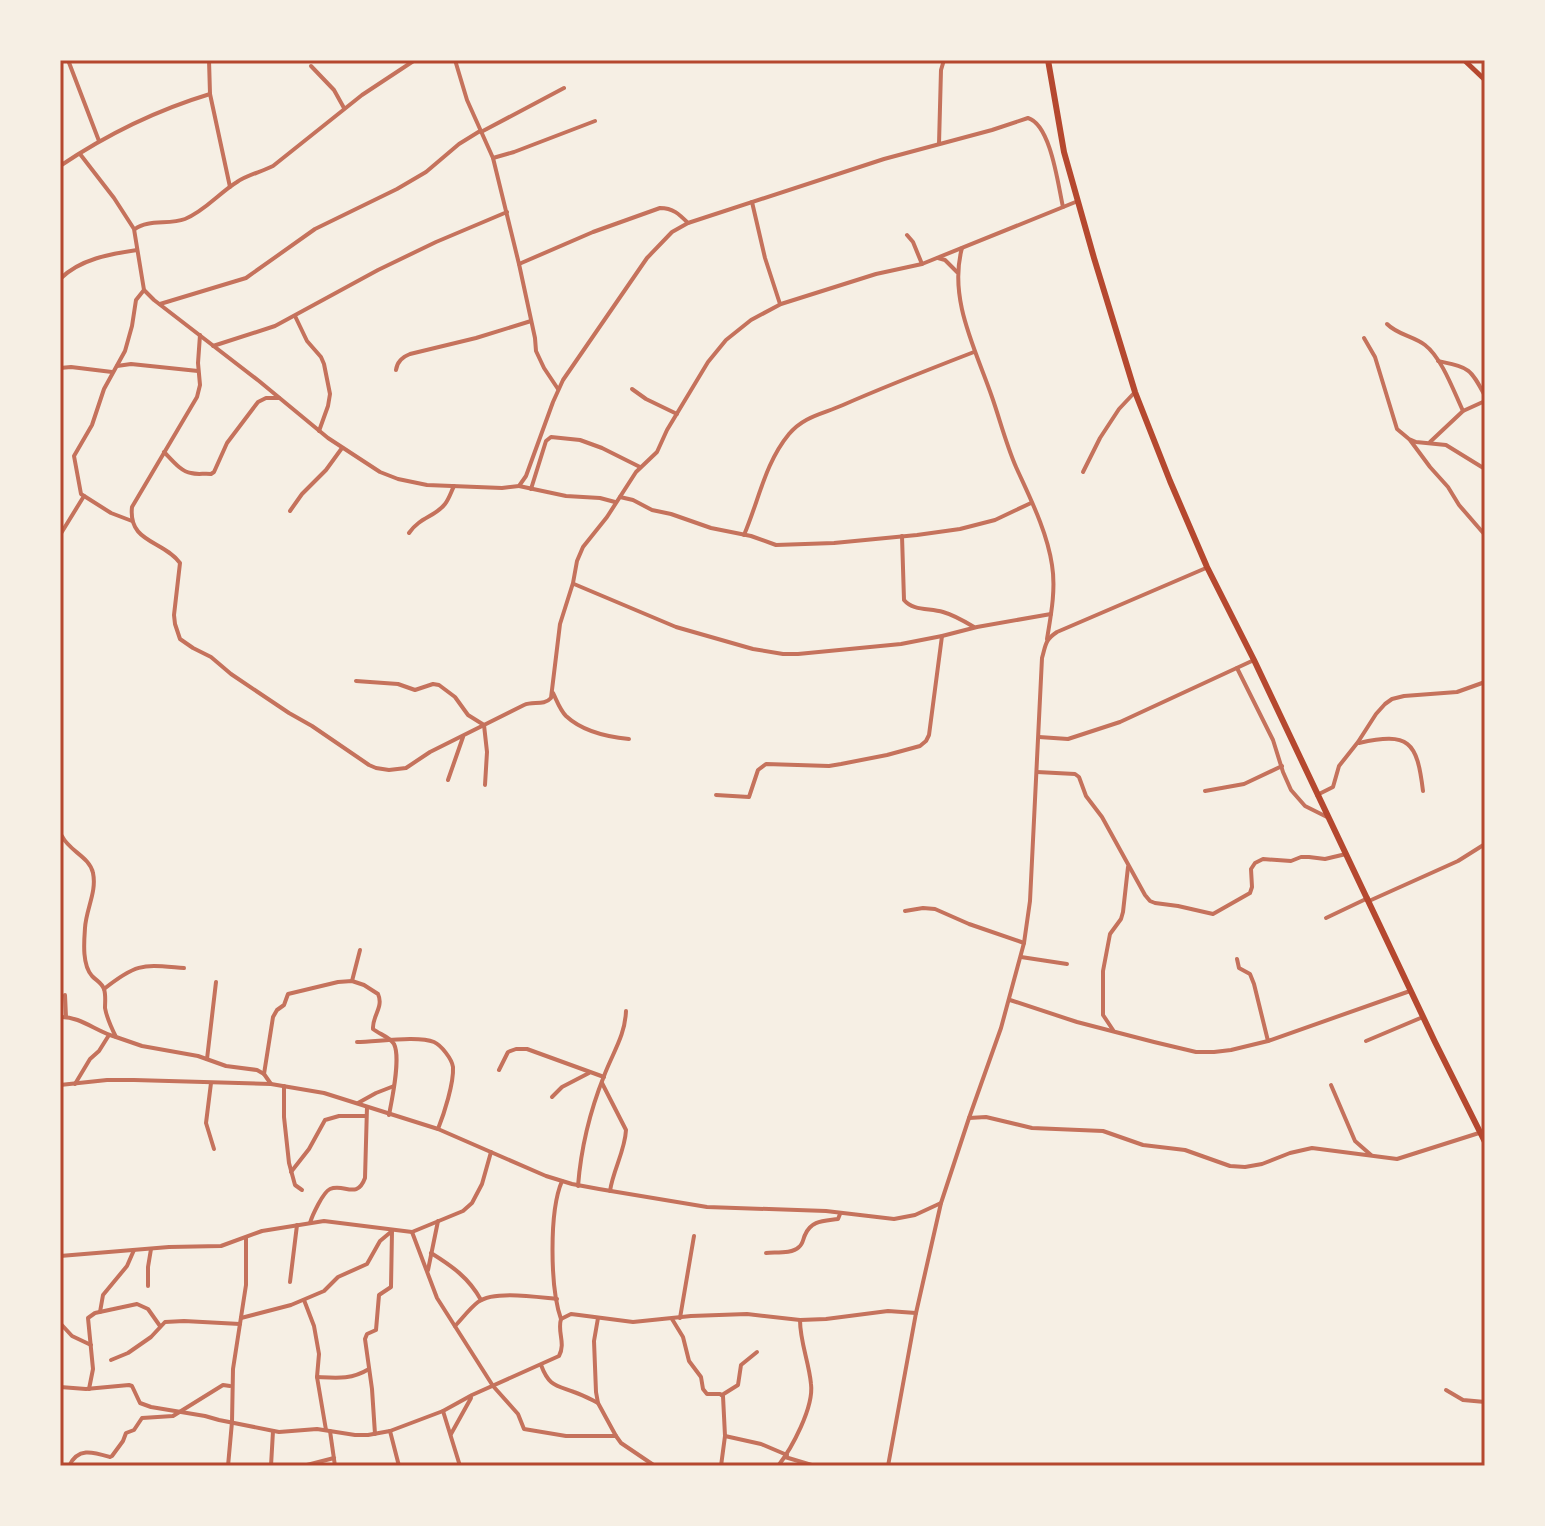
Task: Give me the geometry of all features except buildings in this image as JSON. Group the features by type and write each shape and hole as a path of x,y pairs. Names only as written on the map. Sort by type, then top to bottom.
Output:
{"highway":[{"path":"1048,60 1064,152 1135,392 1207,567 1485,1142"}],"main road":[{"path":"1464,60 1485,80"}],"street":[{"path":"68,60 99,141"},
{"path":"209,60 210,94 230,188"},
{"path":"134,229 142,224 186,219 237,182 273,166 344,108 415,60"},
{"path":"455,60 467,100 493,158 539,359 558,389"},
{"path":"939,144 941,70 944,60"},
{"path":"311,66 334,90 344,108"},
{"path":"160,304 246,278 315,229 397,189 426,172 459,144 564,88"},
{"path":"60,166 99,141 159,112 210,94"},
{"path":"519,486 526,476 558,389 647,258 672,232 688,223 1028,118 1038,124 1045,136 1063,207"},
{"path":"493,158 595,121"},
{"path":"80,154 134,229 144,290 319,431 380,472 398,479 427,485 519,486 566,496 633,500 652,510 776,545 932,533 982,524 1007,516 1031,503"},
{"path":"200,335 200,385 197,397 132,507 134,528 180,563 174,615 180,639 369,765 389,770 406,768 430,752 530,702 547,702 551,698 560,624 583,547 640,467 657,452 664,434 708,362 726,340 751,320 781,304 876,274 922,264 1078,201"},
{"path":"752,202 765,258 781,304"},
{"path":"519,264 660,208 675,211 688,223"},
{"path":"213,346 267,329 378,270 507,212"},
{"path":"907,235 922,264"},
{"path":"888,1466 916,1313 941,1203 1010,1000 1024,943 1030,901 1042,658 1051,614 1052,566 1043,532 1010,453 974,352 958,290 957,272 962,248"},
{"path":"60,279 68,271 95,259 137,250"},
{"path":"938,258 945,260 957,272"},
{"path":"132,521 111,513 84,496 80,491 74,456 92,425 101,395 125,351 136,300 144,290"},
{"path":"295,316 307,341 321,357 327,374 330,400 319,431"},
{"path":"396,370 403,357 531,321"},
{"path":"1387,324 1394,331 1429,348 1463,411"},
{"path":"1364,338 1375,357 1397,429 1409,439 1485,535"},
{"path":"744,535 770,463 799,424 811,416 974,352"},
{"path":"1430,442 1463,411 1485,398 1469,370 1438,361"},
{"path":"117,366 131,364 198,371"},
{"path":"60,368 112,372"},
{"path":"632,389 677,414"},
{"path":"1083,472 1100,438 1119,409 1135,392"},
{"path":"164,452 188,473 211,474 227,443 258,402 266,398 280,398"},
{"path":"531,489 546,441 551,437 580,440 640,467"},
{"path":"1409,439 1446,445 1485,469"},
{"path":"290,511 342,448"},
{"path":"409,533 416,524 448,502 454,486"},
{"path":"60,535 84,496"},
{"path":"902,536 904,600 907,605 947,613 975,627"},
{"path":"1047,639 1207,567"},
{"path":"573,583 676,627 753,649 783,654 875,647 1051,614"},
{"path":"716,795 749,797 758,770 766,764 829,766 920,746 929,735 942,636"},
{"path":"1039,737 1068,739 1120,722 1254,660"},
{"path":"1237,668 1273,740 1291,790 1305,806 1327,817"},
{"path":"356,681 398,684 415,690 439,685 455,697 468,715 484,725"},
{"path":"1317,796 1333,787 1339,766 1376,714 1392,699 1457,692 1485,682"},
{"path":"552,690 567,717 613,737 629,739"},
{"path":"484,725 487,752 485,785"},
{"path":"448,780 464,735"},
{"path":"1357,744 1395,738 1402,740 1414,750 1421,770 1423,791"},
{"path":"1205,791 1244,784 1282,766"},
{"path":"1037,772 1075,774 1079,777 1086,796 1102,817 1150,901 1213,914 1250,893 1251,869 1259,860 1325,859 1346,854"},
{"path":"62,836 93,871 93,891 85,927 85,957 89,972 104,989 107,1018 116,1037"},
{"path":"1326,918 1458,861 1485,844"},
{"path":"1113,1030 1103,1015 1103,971 1110,934 1123,912 1129,865"},
{"path":"905,911 935,909 1024,943"},
{"path":"352,981 360,950"},
{"path":"1021,957 1067,964"},
{"path":"1237,959 1239,968 1250,974 1254,984 1268,1041"},
{"path":"104,989 142,966 184,968"},
{"path":"264,1074 273,1017 284,1005 288,994 352,981 378,994 381,1002 373,1029 392,1040 394,1046 396,1059 389,1115"},
{"path":"207,1060 216,982"},
{"path":"1010,1000 1077,1022 1196,1052 1231,1050 1268,1041 1410,991"},
{"path":"65,995 63,1017 81,1021 142,1046 186,1053 226,1066 257,1070 271,1084"},
{"path":"578,1186 582,1149 603,1080 622,1036 626,1011"},
{"path":"1366,1041 1423,1017"},
{"path":"75,1084 109,1035"},
{"path":"357,1042 434,1042 453,1067 438,1129"},
{"path":"499,1070 508,1052 523,1049 590,1072 603,1080 626,1130 610,1191"},
{"path":"552,1097 562,1087 590,1072"},
{"path":"60,1085 107,1080 271,1084 324,1093 438,1129 578,1186 707,1207 826,1211 894,1219 915,1215 941,1203"},
{"path":"211,1083 206,1123 214,1149"},
{"path":"1331,1085 1355,1141 1373,1156"},
{"path":"284,1086 284,1120 291,1172 295,1185 302,1190"},
{"path":"358,1103 394,1086"},
{"path":"310,1223 328,1190 355,1190 362,1186 365,1178 367,1107"},
{"path":"291,1172 309,1149 325,1120 339,1116 366,1116"},
{"path":"969,1118 986,1117 1032,1128 1103,1131 1143,1145 1185,1150 1230,1166 1256,1166 1312,1148 1397,1159 1480,1132"},
{"path":"60,1256 221,1246 262,1231 324,1221 412,1232 463,1211 472,1203 482,1184 491,1152"},
{"path":"60,1387 89,1389 129,1385 140,1403 287,1433 304,1430 375,1434 443,1411 561,1353 563,1343 559,1331 561,1319 553,1255 555,1201 562,1181"},
{"path":"766,1253 795,1250 812,1225 820,1220 838,1219 840,1214"},
{"path":"427,1272 438,1221"},
{"path":"290,1282 297,1225"},
{"path":"111,1360 128,1353 151,1337 165,1322 241,1321 324,1291 338,1277 367,1264 380,1241 392,1231"},
{"path":"375,1434 365,1339 367,1334 376,1330 379,1295 391,1287 392,1231"},
{"path":"412,1232 437,1298 493,1386 516,1412 525,1430 566,1436 616,1436"},
{"path":"680,1318 694,1236"},
{"path":"228,1466 231,1386 246,1285 246,1237"},
{"path":"148,1286 152,1248"},
{"path":"100,1312 103,1295 127,1266 134,1250"},
{"path":"431,1253 463,1275 481,1300"},
{"path":"454,1327 481,1300 487,1298 520,1296 557,1299"},
{"path":"304,1300 314,1326 319,1354 317,1377 335,1466"},
{"path":"89,1389 93,1373 87,1318 95,1313 138,1304 149,1310 160,1326"},
{"path":"561,1319 571,1314 633,1322 747,1314 800,1320 888,1311 916,1313"},
{"path":"598,1318 594,1341 598,1403 616,1436 655,1466"},
{"path":"672,1319 707,1394 722,1395 738,1385 741,1365 757,1352"},
{"path":"778,1466 795,1441 811,1393 800,1320"},
{"path":"60,1323 72,1336 91,1345"},
{"path":"541,1365 555,1386 598,1403"},
{"path":"317,1377 353,1377 370,1369"},
{"path":"69,1466 80,1454 112,1456 126,1433 134,1430 142,1418 167,1417 181,1412 223,1385 231,1386"},
{"path":"1446,1390 1463,1400 1485,1402"},
{"path":"451,1434 472,1395"},
{"path":"721,1466 725,1436 722,1395"},
{"path":"443,1411 460,1466"},
{"path":"271,1466 273,1431"},
{"path":"390,1431 399,1466"},
{"path":"725,1436 761,1444 815,1466"},
{"path":"303,1466 334,1458"}]}
